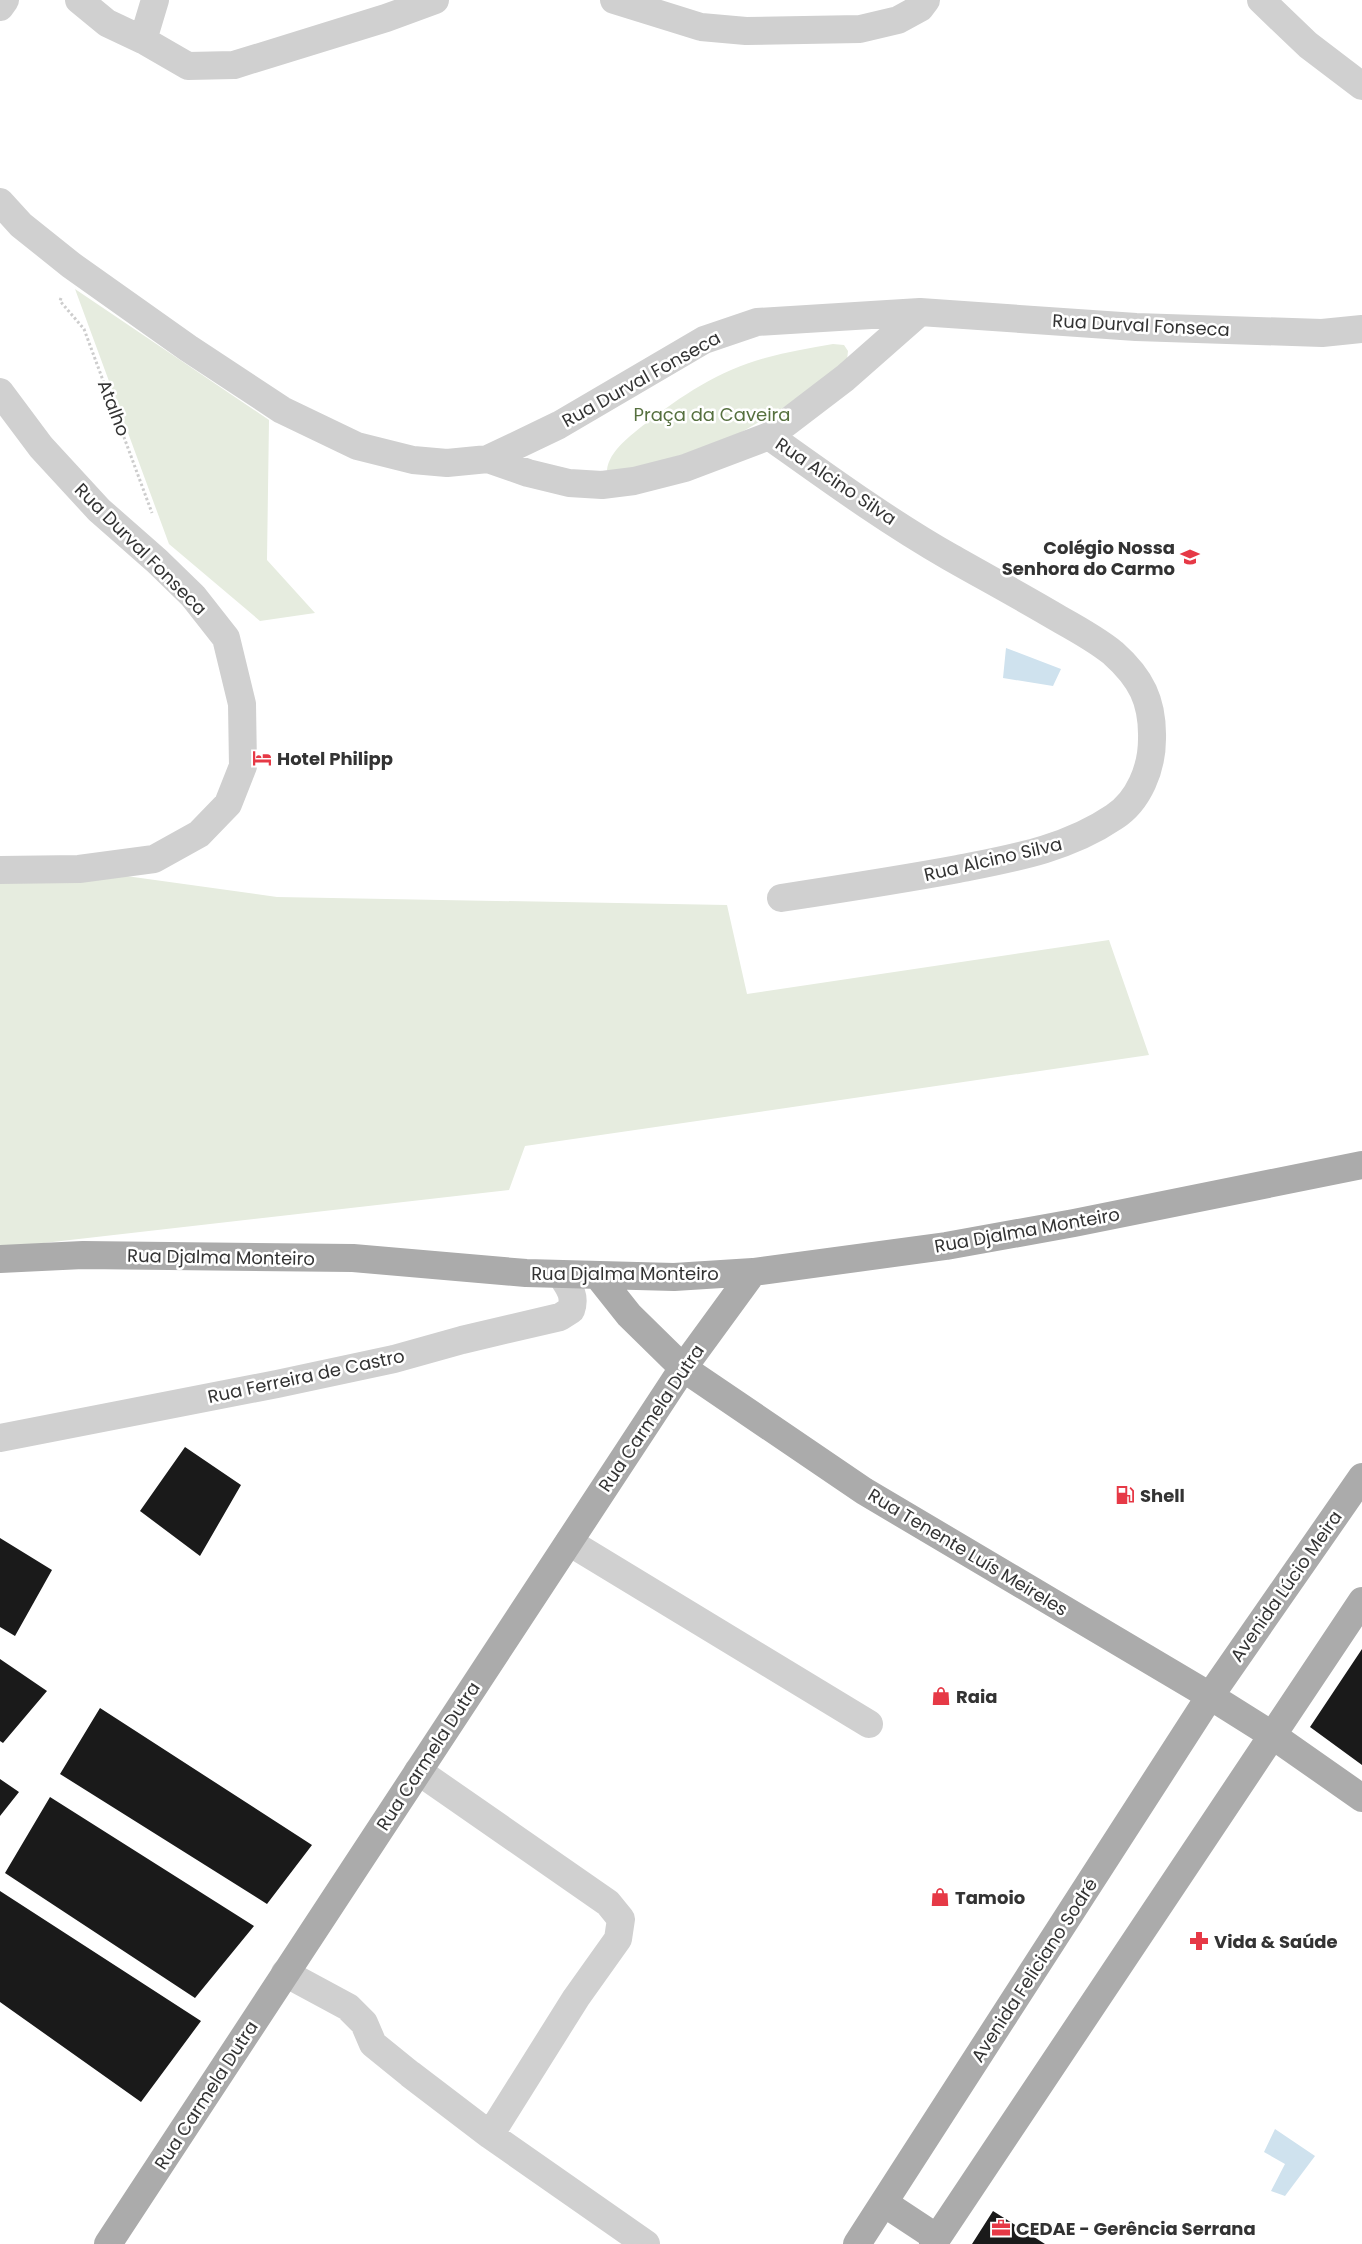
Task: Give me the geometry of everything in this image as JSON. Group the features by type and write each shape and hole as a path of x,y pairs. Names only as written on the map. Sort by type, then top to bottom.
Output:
{"main road":[{"name":"Rua Djalma Monteiro","path":"0,1259 83,1256 353,1258 561,1275 674,1277 753,1272 946,1246 1074,1223 1362,1165"},
{"name":"Rua Carmela Dutra","path":"108,2244 683,1368 753,1272"},
{"name":"Rua Tenente Luís Meireles","path":"598,1276 629,1315 683,1368 864,1491 1210,1696 1362,1798"},
{"name":"Avenida Lúcio Meira","path":"1210,1696 1362,1476"},
{"path":"884,2203 935,2241 1362,1601"},
{"name":"Avenida Feliciano Sodré","path":"857,2244 1210,1696"}],"street":[{"path":"0,7 5,0"},
{"path":"79,0 106,23 143,40 188,66 234,65 386,18 434,0"},
{"path":"143,40 155,0"},
{"path":"614,0 701,27 746,31 860,29 898,20 920,8 926,0"},
{"path":"1261,0 1308,45 1362,86"},
{"name":"Rua Durval Fonseca","path":"0,202 21,225 71,266 188,348 282,410 357,446 413,460 447,463 488,459 559,426 704,340 757,322 920,312 1136,327 1322,333 1362,329"},
{"name":"Rua Durval Fonseca","path":"488,459 528,474 569,483 602,485 634,480 685,468 769,436 845,378 920,312"},
{"name":"Rua Durval Fonseca","path":"0,392 40,447 99,510 157,561 193,596 226,638 242,704 243,766 228,804 199,834 154,858 79,869 0,870"},
{"name":"Rua Alcino Silva","path":"769,436 852,495 948,556 1040,607 1112,652 1130,669 1143,689 1150,706 1152,721 1152,750 1145,777 1134,797 1116,816 1083,835 1049,849 984,864 856,887 781,898"},
{"name":"Rua Ferreira de Castro","path":"0,1438 364,1365 560,1317 571,1310 574,1303 571,1290 561,1275"},
{"path":"569,1542 869,1724"},
{"path":"418,1771 608,1903 621,1919 618,1938 576,1998 490,2135"},
{"path":"285,1974 348,2007 364,2022 374,2044 490,2135 646,2244"}],"path":[{"name":"Atalho","path":"71,266 60,301 84,329 152,508 157,561"}],"green space":[{"path":"75,289 269,420 267,560 315,613 260,621 169,544"},
{"name":"Praça da Caveira","path":"833,344 844,345 848,351 847,360 798,399 723,443 612,475 607,470 612,456 627,438 702,385 748,363"},
{"path":"90,871 277,897 727,905 747,994 1109,940 1149,1055 525,1146 509,1190 0,1248 0,872"}],"water":[{"path":"1006,648 1061,669 1053,686 1003,678"},
{"path":"1275,2129 1315,2156 1285,2196 1271,2191 1285,2164 1264,2152"}],"building":[{"path":"185,1447 241,1485 200,1556 140,1511"},
{"path":"0,1538 52,1570 15,1636 0,1627"},
{"path":"1362,1649 1362,1765 1310,1727"},
{"path":"0,1659 47,1691 3,1743 0,1741"},
{"path":"100,1708 312,1845 267,1904 60,1774"},
{"path":"0,1779 19,1792 0,1816"},
{"path":"50,1797 254,1926 195,1998 5,1873"},
{"path":"0,1891 201,2021 141,2102 0,2002"},
{"name":"CEDAE - Gerência Serrana","path":"993,2211 1045,2244 972,2244"}],"place":[{"name":"Colégio Nossa Senhora do Carmo","path":"1190,557"},
{"name":"Hotel Philipp","path":"262,758"},
{"name":"Shell","path":"1125,1495"},
{"name":"Raia","path":"941,1696"},
{"name":"Tamoio","path":"940,1897"},
{"name":"Vida & Saúde","path":"1199,1941"},
{"name":"CEDAE - Gerência Serrana","path":"1001,2228"}]}
